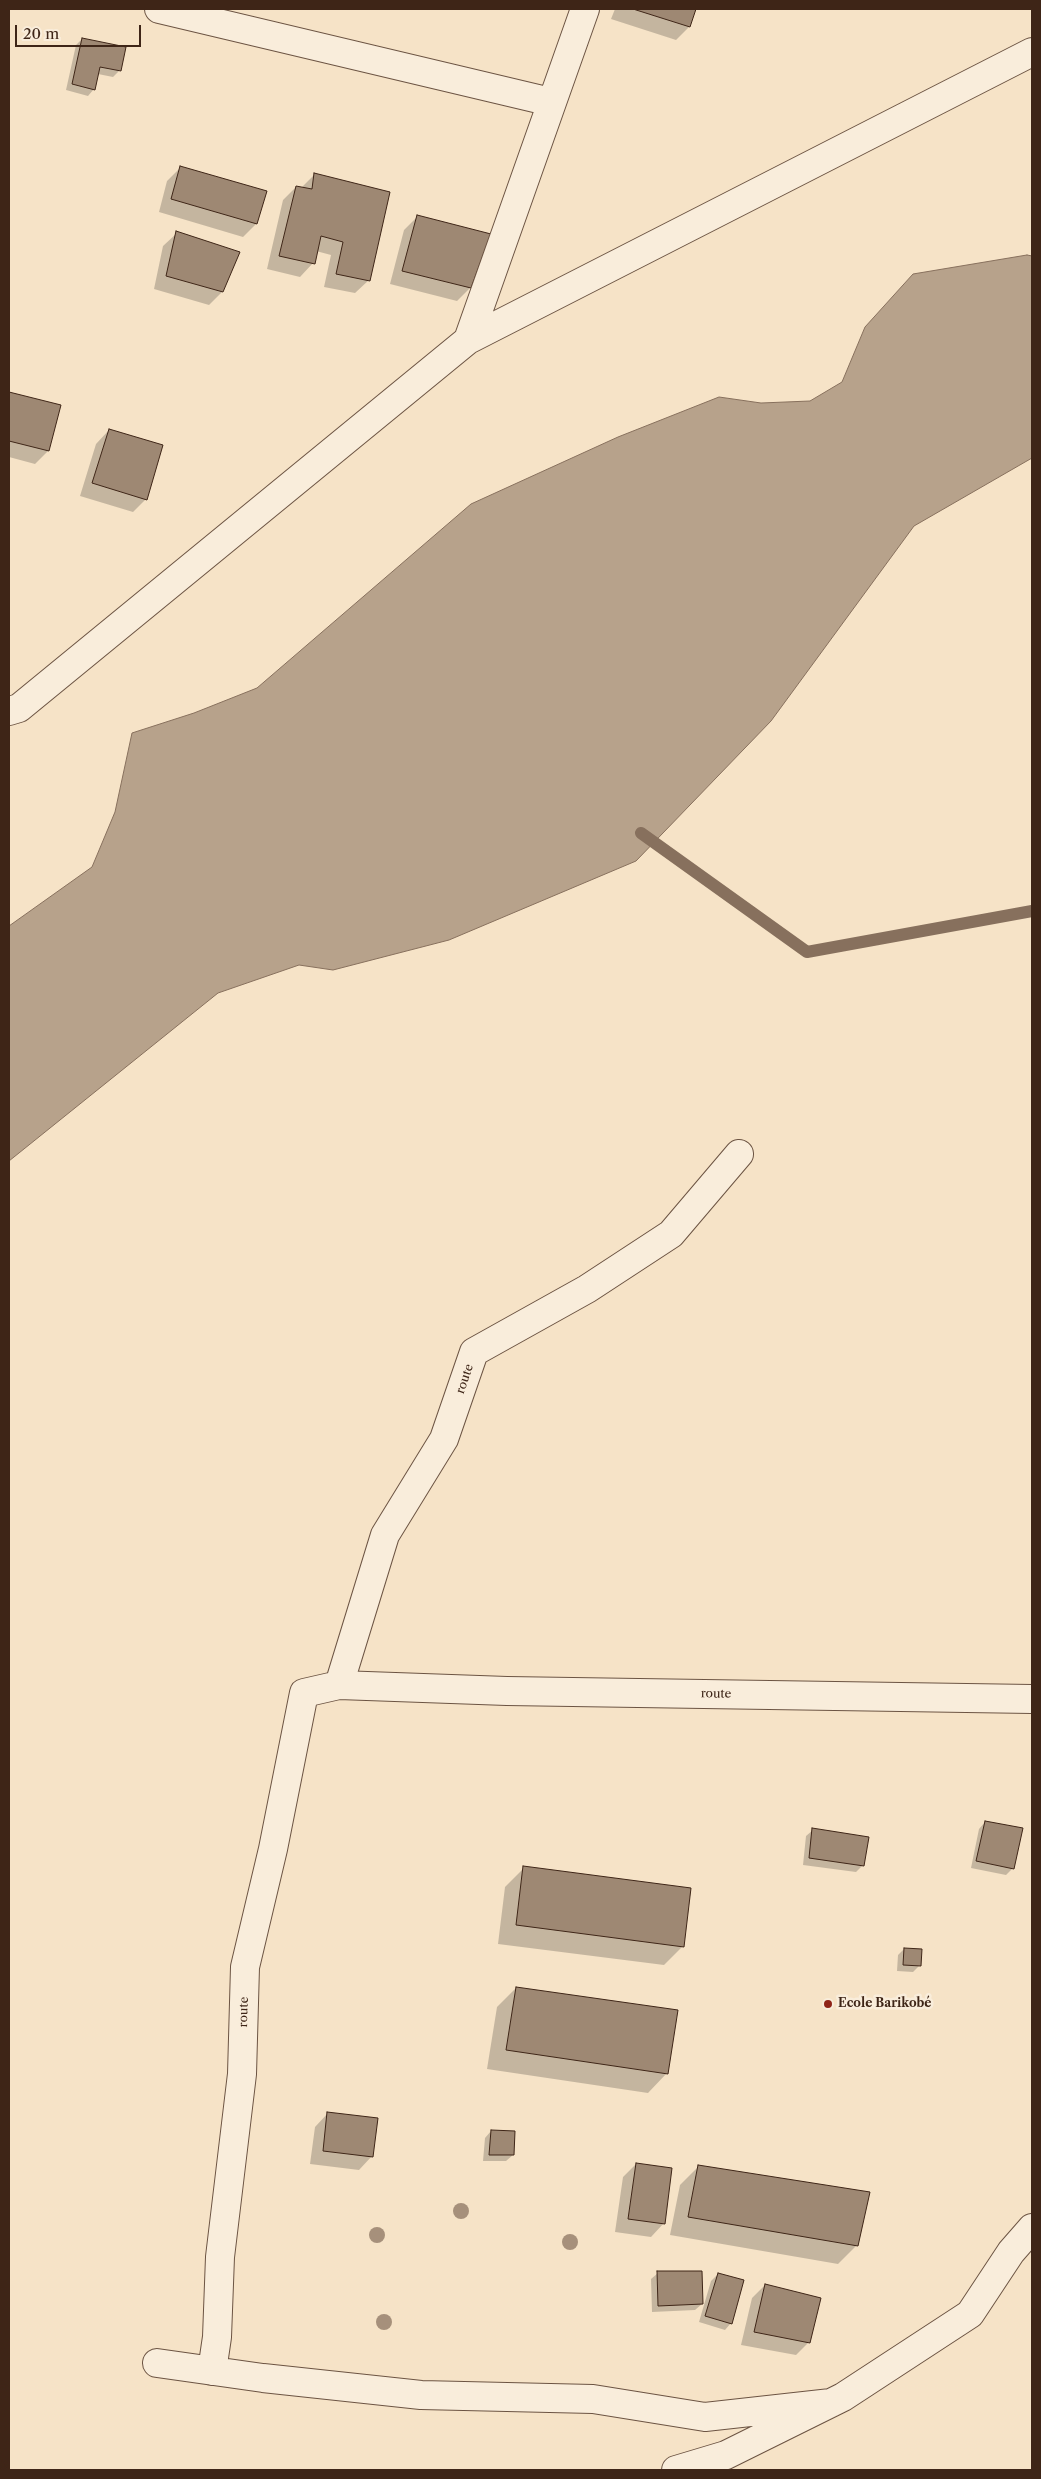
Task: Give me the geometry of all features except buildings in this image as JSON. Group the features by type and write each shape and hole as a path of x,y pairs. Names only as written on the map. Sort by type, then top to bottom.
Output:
{"street":[{"path":"159,9 551,102"},
{"path":"468,340 584,9"},
{"path":"9,711 19,708 468,340 1032,52"},
{"name":"route","path":"339,1685 385,1534 444,1439 474,1352 588,1289 671,1234 739,1154"},
{"name":"route","path":"212,2370 217,2338 220,2257 242,2074 245,1967 273,1849 304,1694 339,1685 507,1691 1032,1699"},
{"path":"676,2470 726,2455 844,2397 970,2314 1011,2252 1032,2228"},
{"path":"157,2363 421,2395 593,2399 705,2417 831,2403"}],"shaded area":[{"path":"1027,255 1032,256 1032,458 914,526 771,721 636,861 449,940 333,970 299,965 218,993 9,1161 9,926 92,867 115,812 132,733 194,713 257,688 471,504 618,437 719,397 761,403 810,401 842,382 865,327 913,274"}],"waterway":[{"path":"641,833 807,952 1032,911"}],"place":[{"name":"Ecole Barikobé","path":"828,2004"}]}
